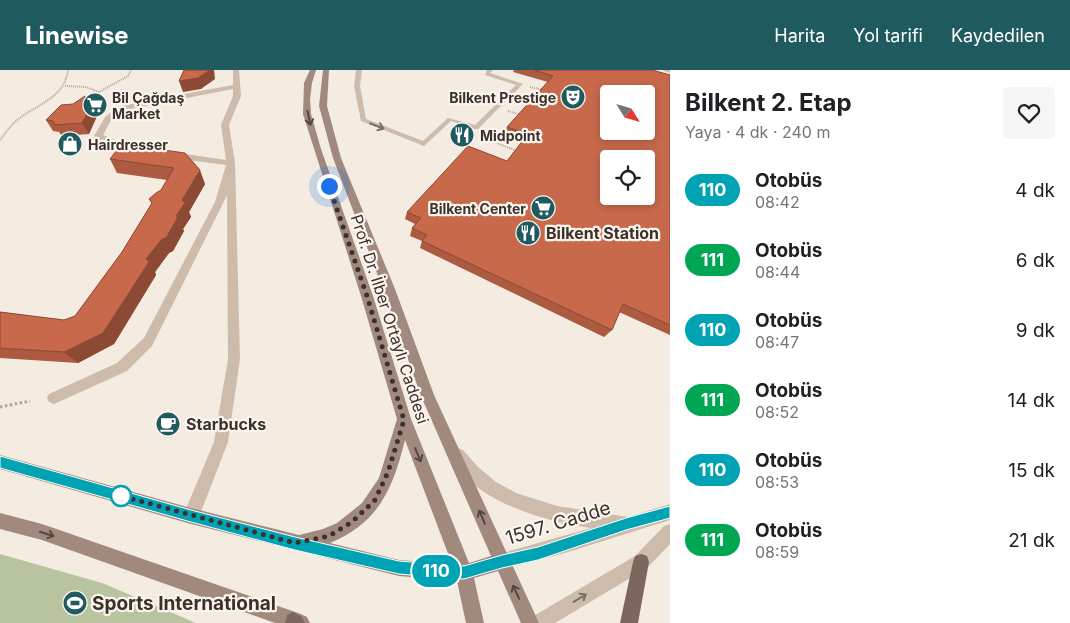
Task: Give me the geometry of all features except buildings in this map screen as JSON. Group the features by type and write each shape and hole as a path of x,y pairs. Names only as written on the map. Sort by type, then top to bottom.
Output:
{"main road":[{"path":"629,623 641,562"}],"street":[{"path":"191,516 221,442 234,359 231,163 225,125 238,96 236,70"},
{"name":"Prof. Dr. İlber Ortaylı Caddesi","path":"313,70 308,83 307,114 317,150 367,296 404,420 464,573 475,623"},
{"name":"Prof. Dr. İlber Ortaylı Caddesi","path":"326,70 322,92 330,139 389,289 428,396 530,623"},
{"path":"666,70 670,71"},
{"path":"145,152 130,150 98,136 108,119 123,108 238,86"},
{"path":"161,154 231,163"},
{"path":"54,398 122,367 148,342 220,202 231,163"},
{"path":"295,543 329,536 352,522 375,500 389,468 404,420"},
{"name":"1597. Cadde","path":"447,438 466,467 496,490 524,504 556,515 590,522 626,524"},
{"path":"0,462 191,516 399,568 464,573 502,562"},
{"name":"1597. Cadde","path":"502,562 538,554 626,524 670,512"},
{"path":"0,521 42,532 297,622"},
{"path":"538,623 641,562 670,532"}],"lane":[{"path":"359,70 357,86 363,120 424,144 450,119 476,128 520,84 487,74 490,70"}],"path":[{"path":"0,140 16,122 43,106 65,86 68,70"},
{"path":"65,86 86,87 99,92 128,76 131,70"},
{"path":"520,84 545,91"},
{"path":"476,128 497,143 517,151"},
{"path":"0,407 30,401"}],"green space":[{"name":"Sports International","path":"0,554 102,583 196,623 0,623"}],"bus line":[{"name":"110","path":"0,462 191,516 295,543 399,568 448,572 464,573 538,554 626,524 670,512"}],"place":[{"name":"Bilkent Prestige","path":"573,97"},
{"name":"Bil Çağdaş Market","path":"95,105"},
{"name":"Midpoint","path":"462,135"},
{"name":"Hairdresser","path":"70,144"},
{"name":"Bilkent Center","path":"543,208"},
{"name":"Bilkent Station","path":"528,233"},
{"name":"Starbucks","path":"168,424"},
{"name":"Sports International","path":"75,603"}],"route":[{"path":"121,496 114,494 295,543 329,536 352,522 375,500 388,472 404,420 367,296 329,186"}]}
